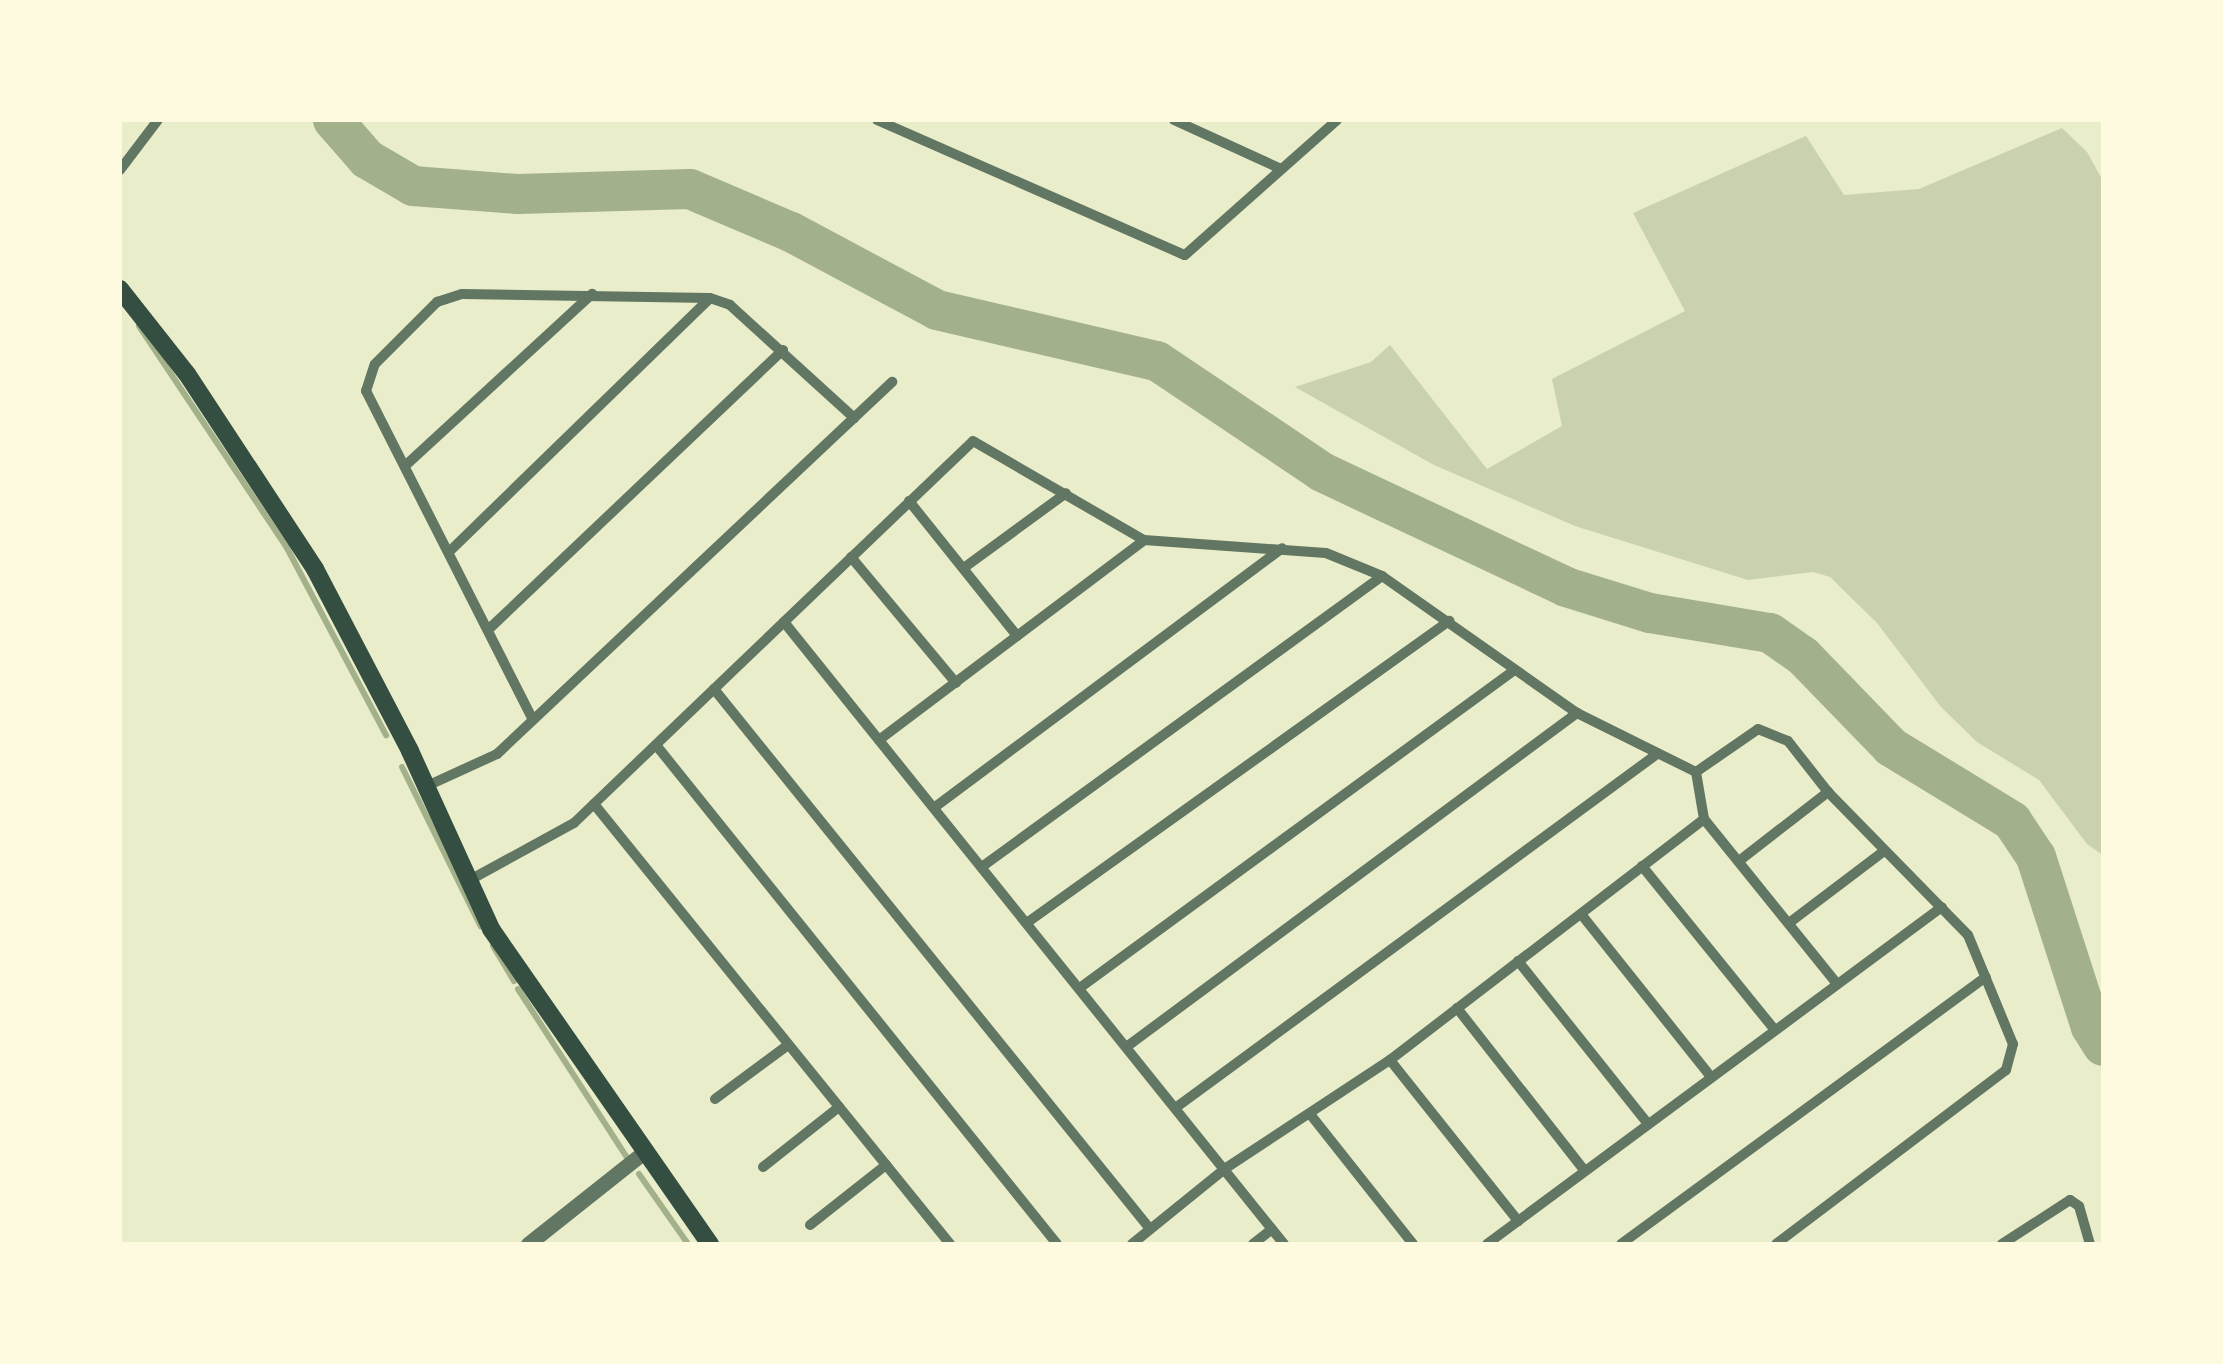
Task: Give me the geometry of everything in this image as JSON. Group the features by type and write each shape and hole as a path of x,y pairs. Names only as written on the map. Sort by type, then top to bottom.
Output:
{"main road":[{"path":"120,289 188,374 316,570 427,786 491,929 710,1244"}],"street":[{"path":"120,170 158,120"},
{"path":"878,120 1185,255 1337,120"},
{"path":"1174,120 1281,168"},
{"path":"532,718 451,550 366,391 366,377 438,302 452,296 593,294 710,298 730,306 854,418"},
{"path":"406,465 593,294"},
{"path":"451,550 710,298"},
{"path":"490,628 782,350"},
{"path":"427,786 497,754 892,382"},
{"path":"468,881 564,831 973,441 1144,540 1326,553 1382,576 1577,713 1696,772"},
{"path":"965,567 1066,493"},
{"path":"910,501 1017,636"},
{"path":"880,740 1144,540"},
{"path":"935,806 1282,548"},
{"path":"851,556 956,683"},
{"path":"984,866 1382,576"},
{"path":"1028,922 1448,621"},
{"path":"784,622 1178,1106 1284,1244"},
{"path":"1081,988 1513,671"},
{"path":"714,689 1150,1229"},
{"path":"1128,1045 1577,713"},
{"path":"1696,772 1765,728 1788,742 1883,852 1968,936 2014,1044 2006,1070 1776,1244"},
{"path":"656,744 1057,1244"},
{"path":"1178,1106 1658,754"},
{"path":"1696,772 1704,819 1837,984"},
{"path":"1739,861 1828,792"},
{"path":"594,804 950,1244"},
{"path":"1132,1244 1226,1168 1390,1060 1704,819"},
{"path":"1789,924 1883,852"},
{"path":"1642,866 1775,1030"},
{"path":"1486,1244 1942,908"},
{"path":"1580,914 1711,1078"},
{"path":"1518,961 1648,1124"},
{"path":"1621,1244 1986,977"},
{"path":"1457,1008 1585,1171"},
{"path":"715,1099 788,1044"},
{"path":"1390,1060 1518,1221"},
{"path":"762,1167 839,1107"},
{"path":"1310,1114 1414,1244"},
{"path":"528,1244 643,1152"},
{"path":"810,1224 886,1165"},
{"path":"2002,1244 2070,1200 2079,1206 2090,1244"},
{"path":"1253,1244 1272,1228"}],"green space":[{"path":"2062,128 2087,152 2103,181 2103,855 2087,844 2039,780 1977,742 1941,707 1877,623 1830,577 1813,572 1748,580 1575,526 1434,465 1295,387 1371,362 1390,345 1487,469 1562,426 1552,379 1685,311 1633,213 1806,136 1844,195 1919,189"}],"waterway":[{"path":"333,120 367,159 413,186 518,194 690,189 791,232 937,310 1157,361 1322,472 1566,587 1650,613 1770,633 1802,655 1891,747 2012,821 2036,857 2091,1027 2103,1046"},
{"path":"139,326 287,548 386,735"},
{"path":"402,767 481,927"},
{"path":"493,946 514,981"},
{"path":"518,989 626,1156"},
{"path":"639,1174 688,1244"}]}
